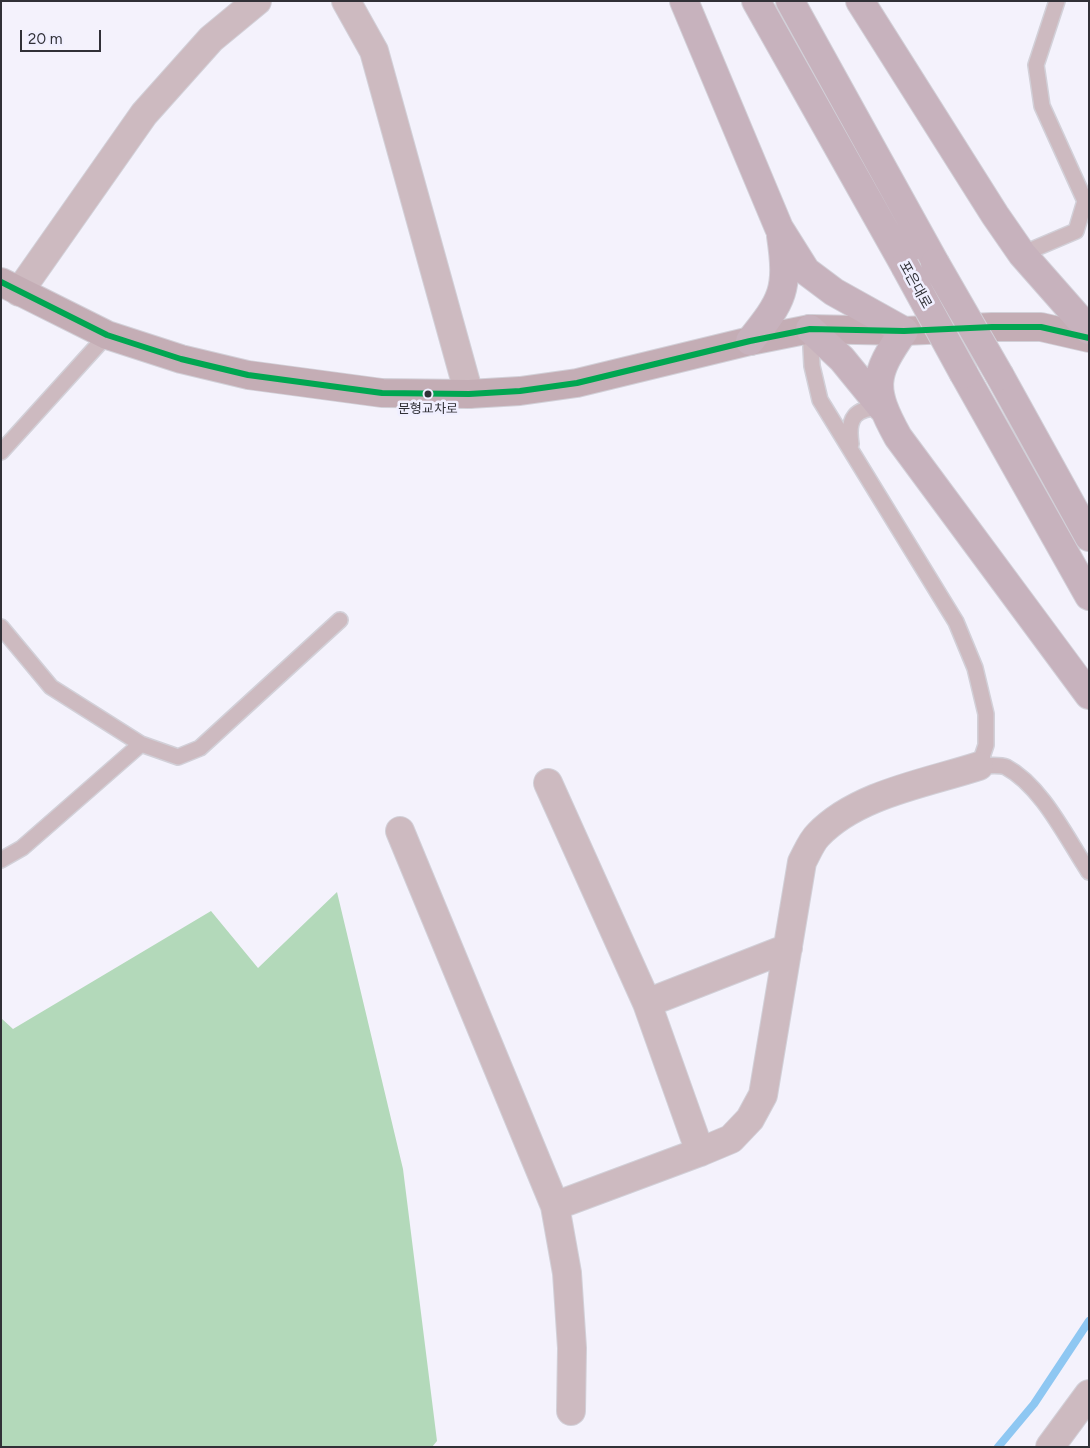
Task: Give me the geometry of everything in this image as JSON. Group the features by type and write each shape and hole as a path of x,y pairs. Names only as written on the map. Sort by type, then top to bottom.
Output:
{"highway":[{"path":"684,1 779,228 806,271 834,292 904,331 886,357 878,381 882,408"},
{"name":"포은대로","path":"756,1 1089,596"},
{"name":"포은대로","path":"790,1 1089,537"},
{"path":"860,1 995,216 1022,254 1089,330"},
{"path":"750,341 775,310 784,289 785,265 779,228"},
{"path":"810,329 842,359 882,408 898,437 1089,695"}],"street":[{"path":"258,1 211,39 144,114 10,287 107,336 181,359 248,375 382,393 469,394 520,391 577,383 750,341 810,329 904,331 1041,327 1089,338"},
{"path":"346,1 374,51 469,394"},
{"path":"554,1206 731,1139 750,1119 763,1095 802,862 817,836 842,815 868,801 979,766"},
{"path":"548,783 647,1003 700,1152"},
{"path":"400,831 554,1206 567,1273 572,1348 571,1411"},
{"path":"647,1003 788,948"},
{"path":"1050,1447 1089,1394"}],"lane":[{"path":"1022,254 1076,231 1085,201 1042,106 1036,65 1057,1"},
{"path":"810,329 812,366 820,400 956,622 975,668 986,714 986,745 979,766 1004,766 1023,780 1041,799 1089,872"},
{"path":"1,452 107,336"},
{"path":"852,450 848,426 854,415 868,407 882,408"},
{"path":"1,626 50,687 141,744 178,757 200,748 340,620"},
{"path":"1,860 22,848 141,744"}],"green space":[{"path":"337,892 403,1169 437,1441 432,1447 1,1447 1,1018 13,1029 211,911 258,968"}],"waterway":[{"path":"998,1447 1034,1404 1089,1321"}],"transit line":[{"path":"1,282 107,335 181,359 248,375 382,393 469,394 520,391 577,383 750,341 810,329 904,331 1041,327 1089,338"}],"place":[{"name":"문형교차로","path":"428,394"}]}
